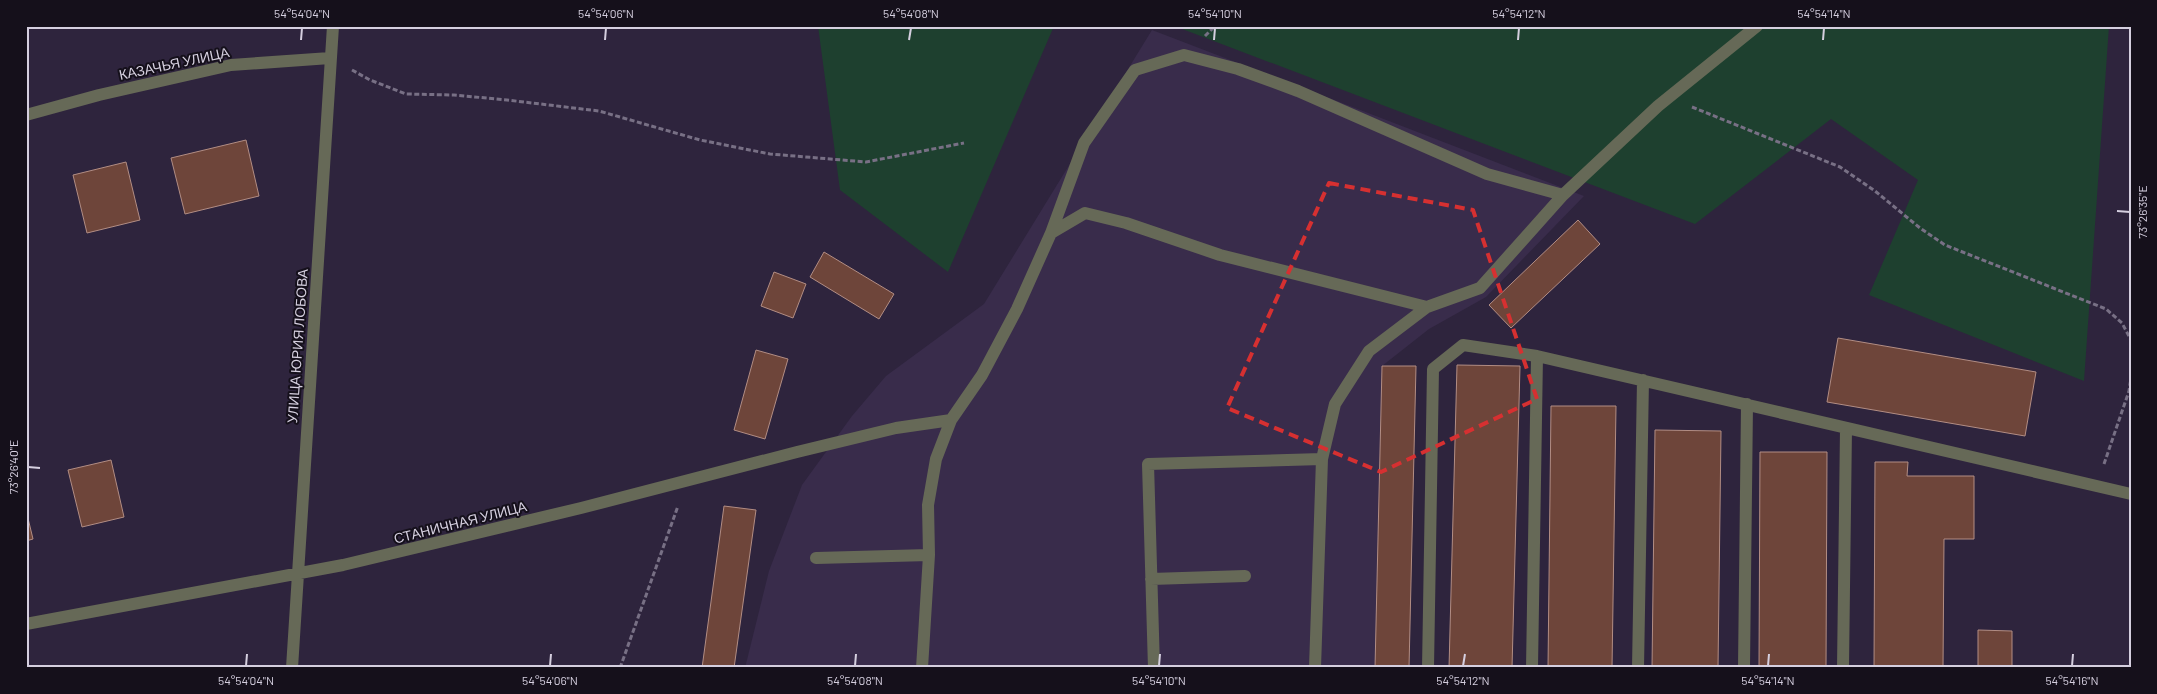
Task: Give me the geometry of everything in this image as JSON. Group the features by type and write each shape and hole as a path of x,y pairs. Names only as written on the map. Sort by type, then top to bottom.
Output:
{"street":[{"name":"УЛИЦА ЮРИЯ ЛОБОВА","path":"292,668 333,26"},
{"path":"1315,668 1322,459 1335,404 1369,351 1427,307 1480,288 1563,195 1666,100 1757,26"},
{"path":"922,668 929,555 928,505 936,459 951,420 982,375 1008,325 1051,233 1084,143 1135,70 1184,55 1238,69 1298,91 1487,174 1563,195"},
{"name":"КАЗАЧЬЯ УЛИЦА","path":"26,115 99,95 231,65 330,58"},
{"path":"1051,233 1085,213 1126,223 1220,255 1427,307"},
{"path":"1428,668 1433,369 1463,345 1536,356 2131,494"},
{"path":"1532,668 1536,356"},
{"path":"1638,668 1643,380"},
{"path":"1744,668 1747,404"},
{"name":"СТАНИЧНАЯ УЛИЦА","path":"26,624 343,565 581,508 687,479 896,428 951,420"},
{"path":"1843,668 1846,428"},
{"path":"1154,668 1148,464 1322,459"},
{"path":"816,558 929,555"},
{"path":"1152,579 1245,576"}],"path":[{"path":"330,58 370,80 406,94 472,97 600,111 700,140 770,154 866,162 964,143"},
{"path":"1666,100 1694,108 1840,167 1875,191 1920,228 1945,245 2106,309 2122,323 2131,340"},
{"path":"2116,490 2103,462 2120,416 2131,378"},
{"path":"620,668 660,560 687,479"}],"highlighted area":[{"path":"1329,183 1473,210 1537,399 1381,472 1227,408"}],"shaded area":[{"path":"1152,30 1584,196 1486,297 1429,329 1382,366 1375,668 745,668 769,571 802,485 852,416 886,376 984,304"}],"green space":[{"path":"818,26 1054,26 948,272 840,190"},
{"path":"2109,26 2084,381 1869,295 1918,180 1831,119 1695,224 1177,27"}],"building":[{"path":"246,140 259,196 185,214 171,158"},
{"path":"126,162 140,220 87,233 73,175"},
{"path":"1578,220 1600,244 1511,328 1489,305"},
{"path":"824,252 894,294 879,319 810,277"},
{"path":"774,272 806,284 793,318 761,306"},
{"path":"1838,338 2036,372 2025,436 1827,402"},
{"path":"756,350 788,359 765,439 734,430"},
{"path":"1457,365 1520,366 1512,668 1449,668"},
{"path":"1382,366 1416,366 1409,668 1375,668"},
{"path":"1551,406 1616,406 1612,668 1548,668"},
{"path":"1655,430 1721,431 1718,668 1652,668"},
{"path":"1760,452 1827,452 1826,668 1759,668"},
{"path":"111,460 124,517 82,527 68,470"},
{"path":"1875,462 1908,462 1907,476 1974,476 1974,539 1944,539 1943,668 1874,668"},
{"path":"724,506 756,510 734,668 702,668"},
{"path":"26,510 33,539 26,541"},
{"path":"1978,630 2012,631 2012,668 1978,668"}]}
